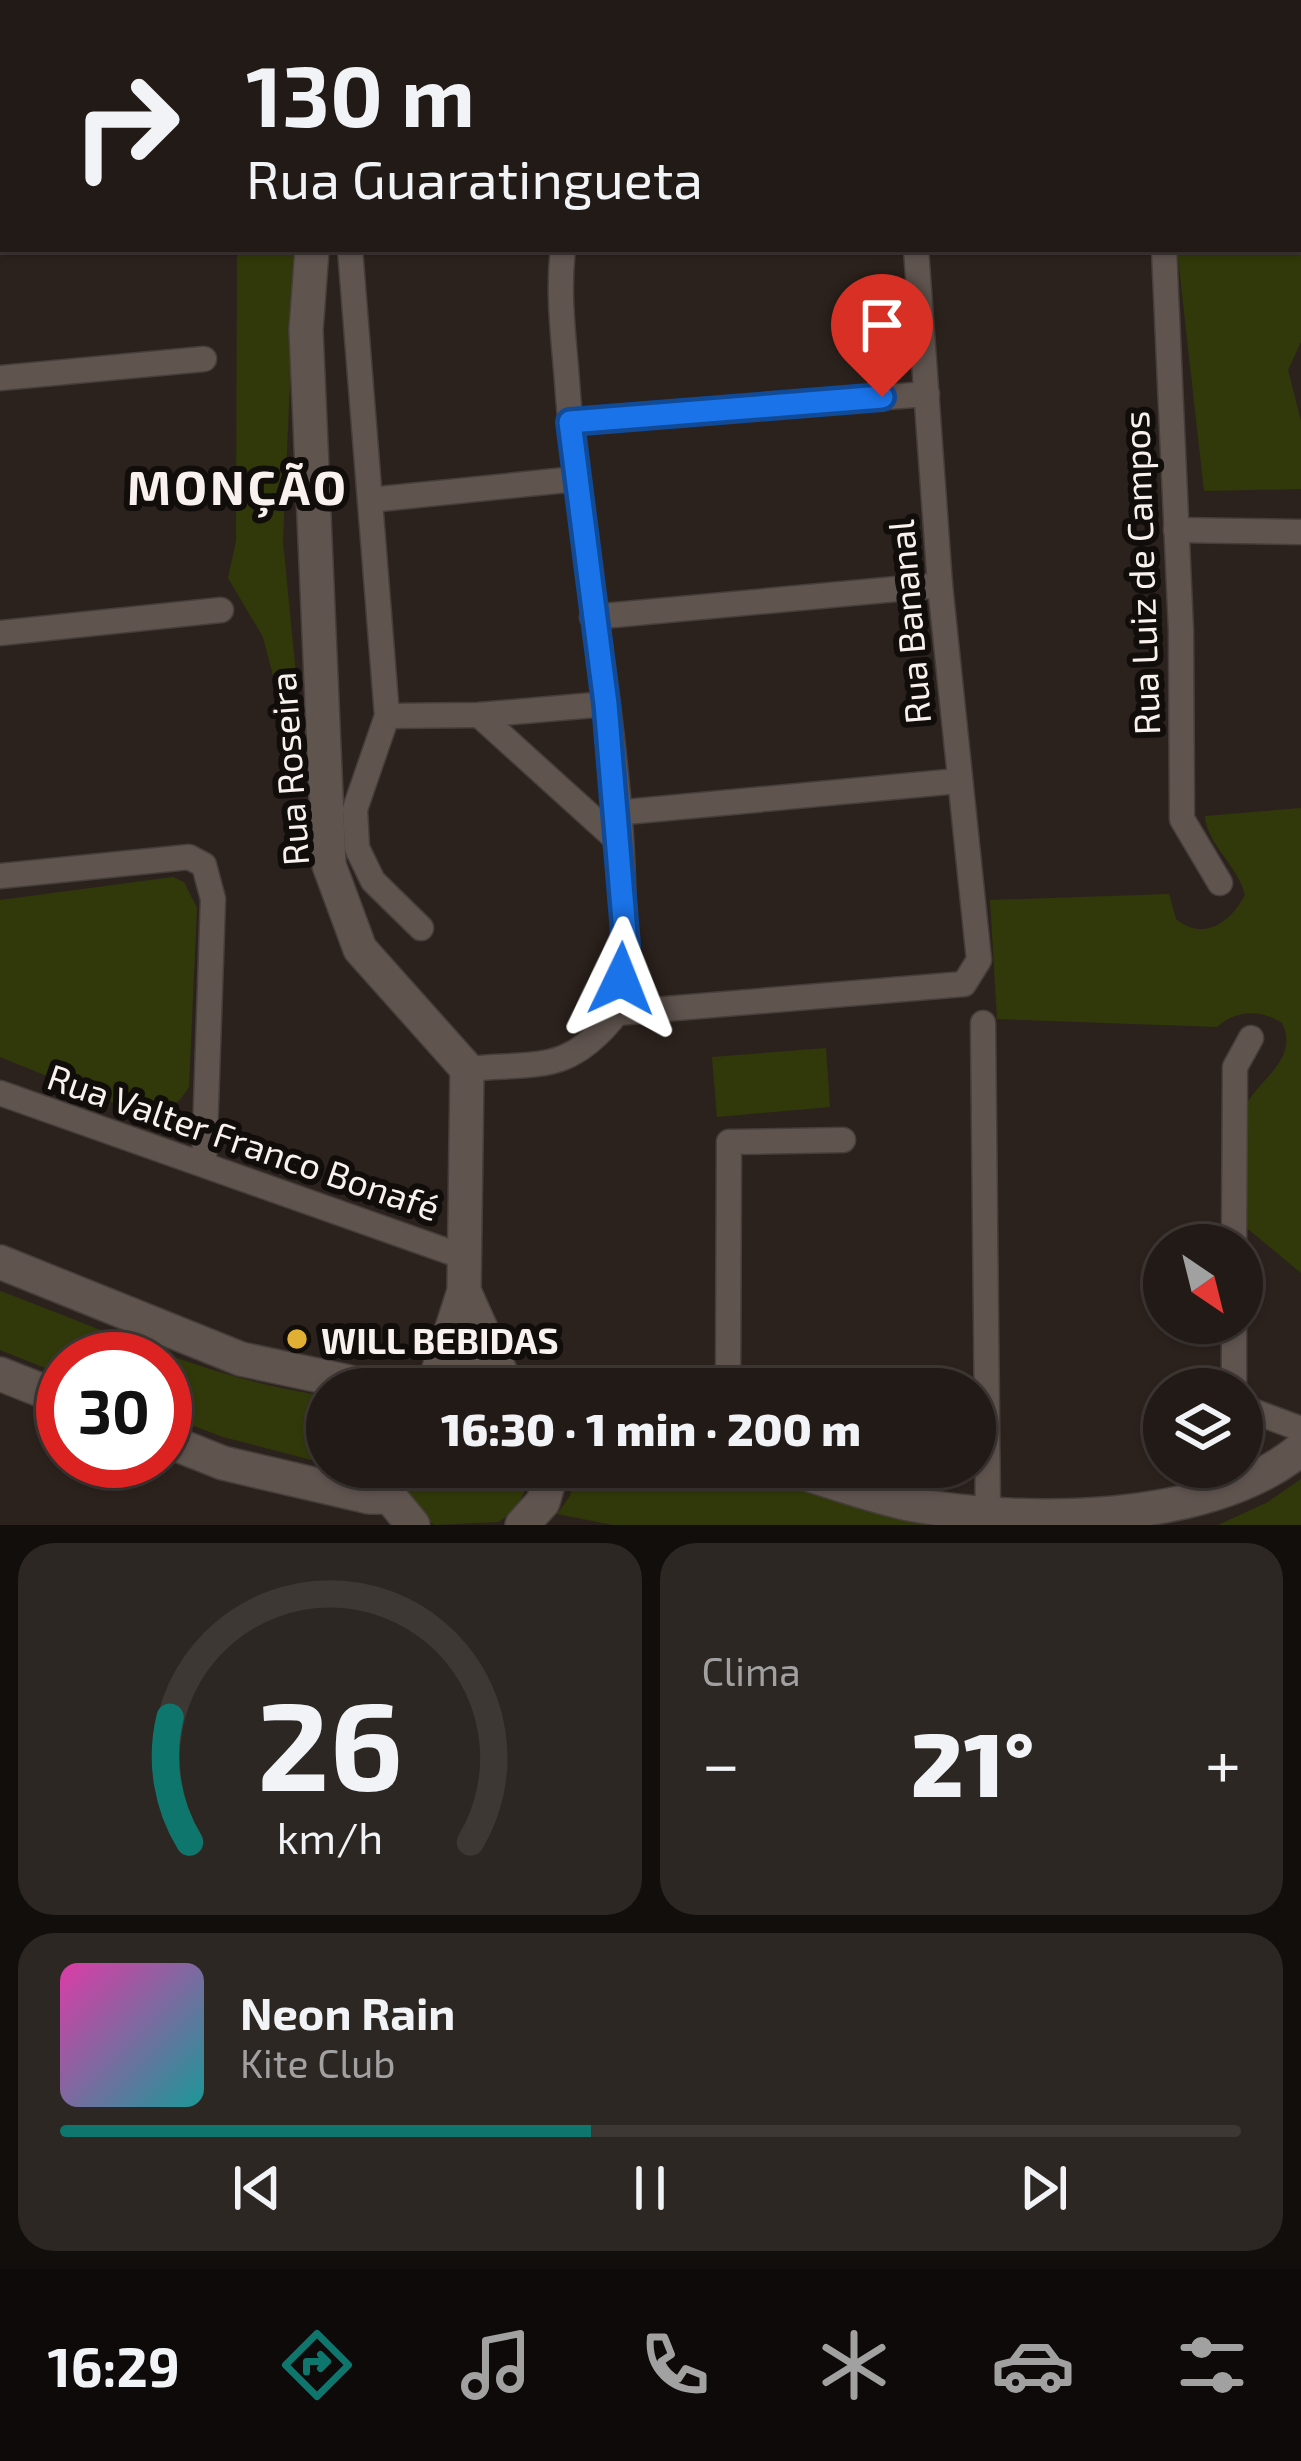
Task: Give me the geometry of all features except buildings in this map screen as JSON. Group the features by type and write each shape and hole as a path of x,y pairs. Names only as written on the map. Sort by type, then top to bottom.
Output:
{"main road":[{"name":"Rua Roseira","path":"312,252 306,329 329,865 341,910 360,950 466,1069"},
{"path":"434,1368 464,1274 466,1069"},
{"path":"0,1262 242,1359 306,1373"},
{"path":"464,1274 504,1368"},
{"path":"0,1374 36,1388"},
{"path":"1263,1467 1301,1449"},
{"path":"192,1451 223,1463 401,1507"},
{"path":"522,1525 543,1502 547,1488"},
{"path":"856,1488 907,1503 988,1516 1167,1512 1220,1488"}],"street":[{"path":"350,252 387,716 355,809 357,848 373,881 421,928"},
{"path":"466,1069 565,1062 592,1044 616,1013 626,945 606,704 570,422 562,252"},
{"name":"Rua Bananal","path":"616,1013 964,984 979,960 940,585 916,252"},
{"name":"Rua Luiz de Campos","path":"1164,252 1182,819 1220,884"},
{"path":"0,378 204,359"},
{"path":"570,422 927,394"},
{"path":"370,500 576,478"},
{"path":"1176,530 1301,532"},
{"path":"592,617 940,585"},
{"path":"0,633 221,610"},
{"path":"387,716 479,715 606,704"},
{"path":"479,715 617,840"},
{"path":"615,813 958,781"},
{"path":"0,876 189,857 204,866 213,899 204,1164"},
{"path":"983,1022 988,1516"},
{"path":"1234,1224 1235,1067 1251,1039"},
{"name":"Rua Valter Franco Bonafé","path":"1,1097 204,1164 464,1274"},
{"path":"728,1368 729,1142 843,1140"},
{"path":"1263,1415 1301,1429"}],"green space":[{"path":"237,252 296,252 283,541 306,778 300,779 263,637 228,578 236,541"},
{"path":"1177,252 1301,252 1301,342 1288,370 1301,421 1301,489 1204,491"},
{"path":"1301,808 1301,1273 1263,1241 1263,1224 1242,1224 1244,1112 1283,1056 1286,1035 1282,1023 1248,1013 1217,1027 997,1019 990,900 1169,894 1176,919 1186,926 1216,926 1245,895 1211,836 1205,816"},
{"path":"173,877 184,882 197,908 189,1087 178,1101 161,1112 136,1112 0,1057 0,900"},
{"path":"826,1048 830,1107 717,1117 712,1057"},
{"path":"0,1291 107,1332 36,1332 36,1364 0,1350"},
{"path":"192,1362 306,1392 306,1459 192,1425"},
{"path":"1301,1479 1301,1525 1218,1525 1268,1502"},
{"path":"404,1488 526,1488 517,1508 499,1522 434,1525 416,1512"},
{"path":"571,1488 794,1488 938,1525 613,1525 557,1514"}],"place":[{"name":"WILL BEBIDAS","path":"297,1339"}],"district":[{"name":"MONÇÃO","path":"238,486"}],"route":[{"path":"621,979 626,945 606,704 570,422 882,397"}]}
